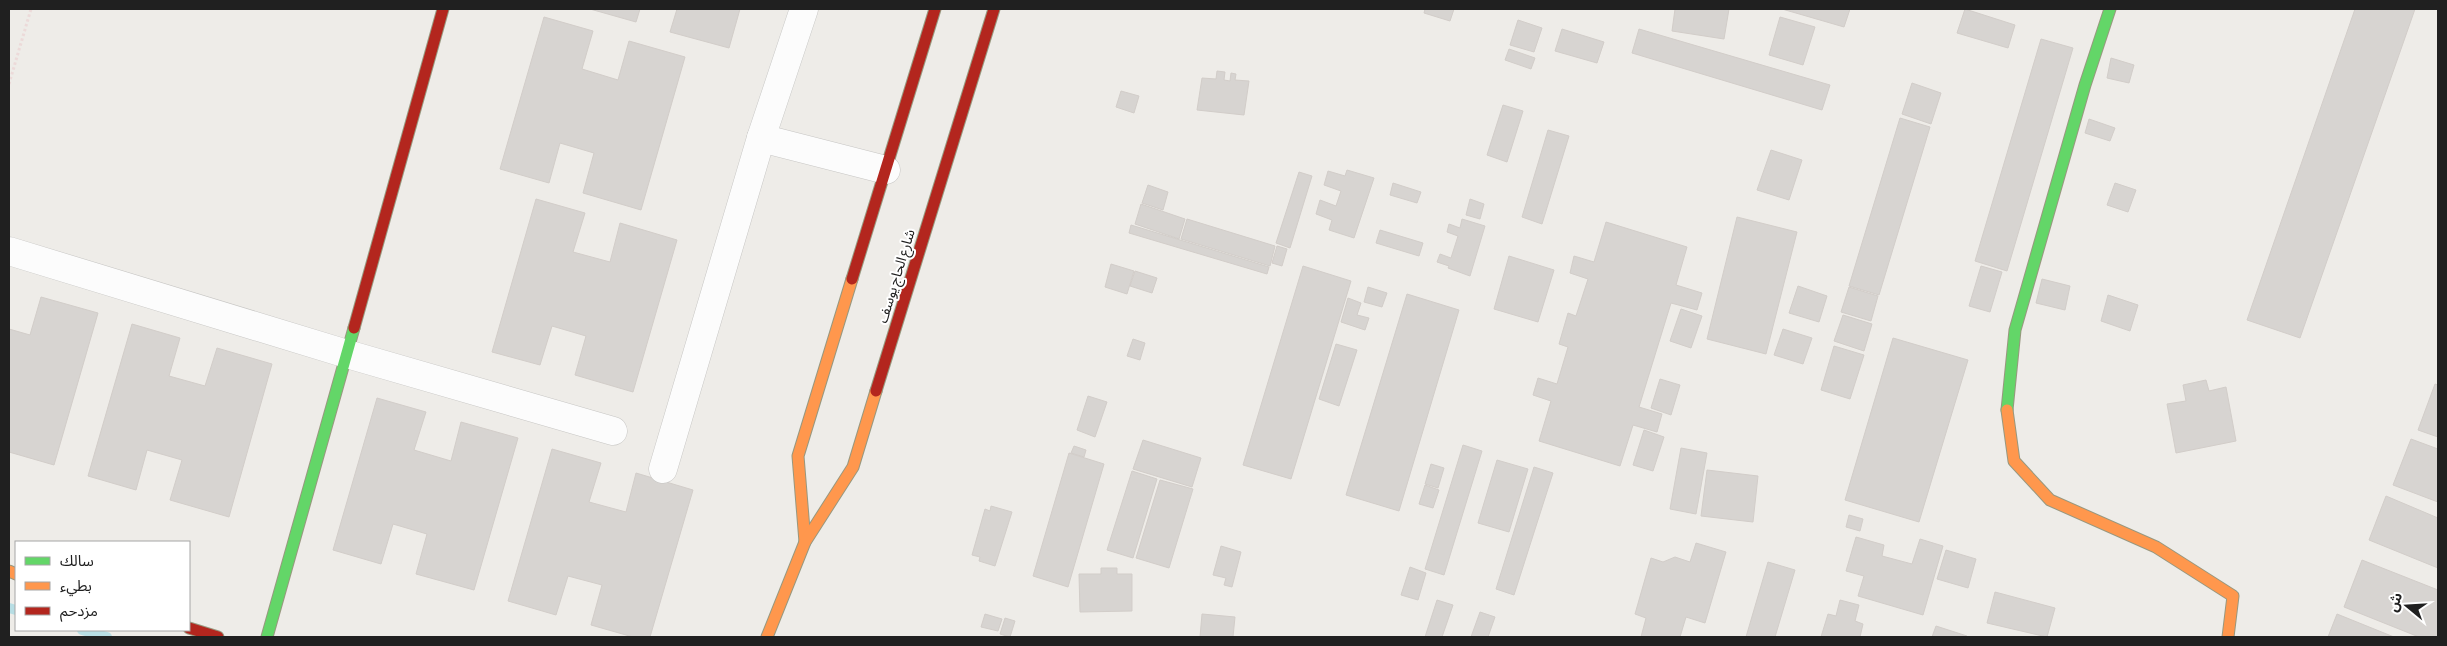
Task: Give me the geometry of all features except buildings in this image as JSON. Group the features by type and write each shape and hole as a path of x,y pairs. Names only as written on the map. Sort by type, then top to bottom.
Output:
{"street":[{"path":"267,637 442,9"},
{"path":"663,469 761,138 804,9"},
{"name":"شارع الحاج يوسف","path":"805,542 798,456 935,9"},
{"name":"شارع الحاج يوسف","path":"767,637 805,542 853,467 994,9"},
{"path":"2110,9 2085,85 2015,330 2006,405 2009,438 2014,461 2050,500 2156,547 2233,596 2228,637"},
{"path":"761,138 886,170"},
{"path":"9,251 346,354 613,431"},
{"path":"190,628 218,637"}],"path":[{"path":"9,84 31,9"}],"waterway":[{"path":"9,608 15,610"},
{"path":"86,631 107,637"}],"traffic: fast":[{"path":"2007,410 2015,330 2085,85 2110,9"},
{"path":"267,637 354,328"}],"traffic: slow":[{"path":"805,542 798,456 852,279"},
{"path":"767,637 805,542 853,467 876,391"},
{"path":"2007,410 2014,461 2050,500 2156,547 2233,596 2228,637"},
{"path":"9,571 15,574"}],"traffic: jam":[{"path":"354,328 443,9"},
{"path":"852,279 935,9"},
{"path":"876,391 994,9"},
{"path":"190,628 218,637"}]}
